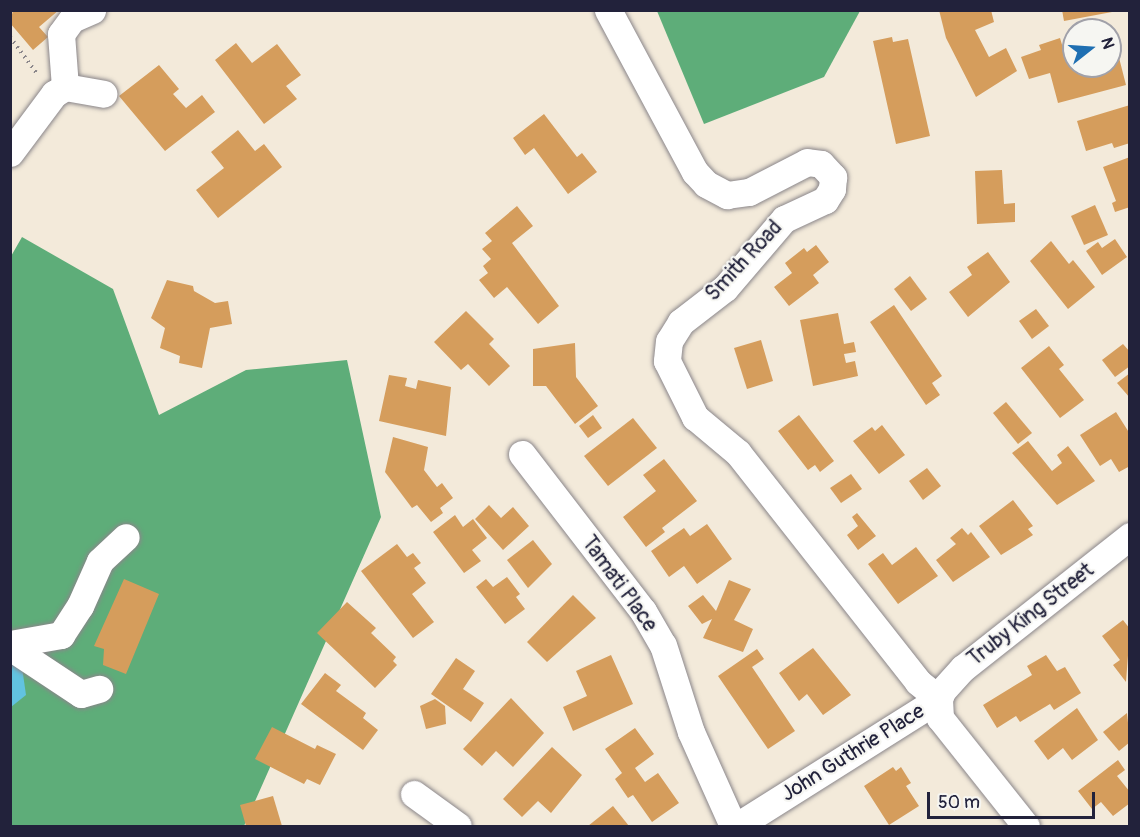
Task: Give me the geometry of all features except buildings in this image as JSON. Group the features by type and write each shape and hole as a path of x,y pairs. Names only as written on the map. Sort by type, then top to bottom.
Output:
{"street":[{"path":"10,153 60,90 61,34 72,20 92,10"},
{"name":"Smith Road","path":"608,10 695,172 706,184 727,195 749,192 807,162 821,164 832,177 832,189 825,200 784,219 724,288 681,322 669,341 667,361 695,417 738,453 918,682 939,699"},
{"path":"60,90 103,94"},
{"name":"Tamati Place","path":"522,454 643,611 663,645 691,732 735,826"},
{"name":"Truby King Street","path":"939,699 942,691 963,668 1130,536"},
{"path":"10,645 61,635 80,606 100,561 126,537"},
{"path":"10,645 81,694 99,689"},
{"path":"939,699 940,718 1026,826"},
{"name":"John Guthrie Place","path":"735,826 939,699"},
{"path":"414,794 458,826"}],"path":[{"path":"10,37 60,90"}],"green space":[{"path":"657,11 860,11 824,77 704,124"},
{"path":"22,237 113,289 159,415 246,370 347,360 381,517 244,826 11,826 10,258"}],"water":[{"path":"11,664 22,667 26,695 11,707"}]}
